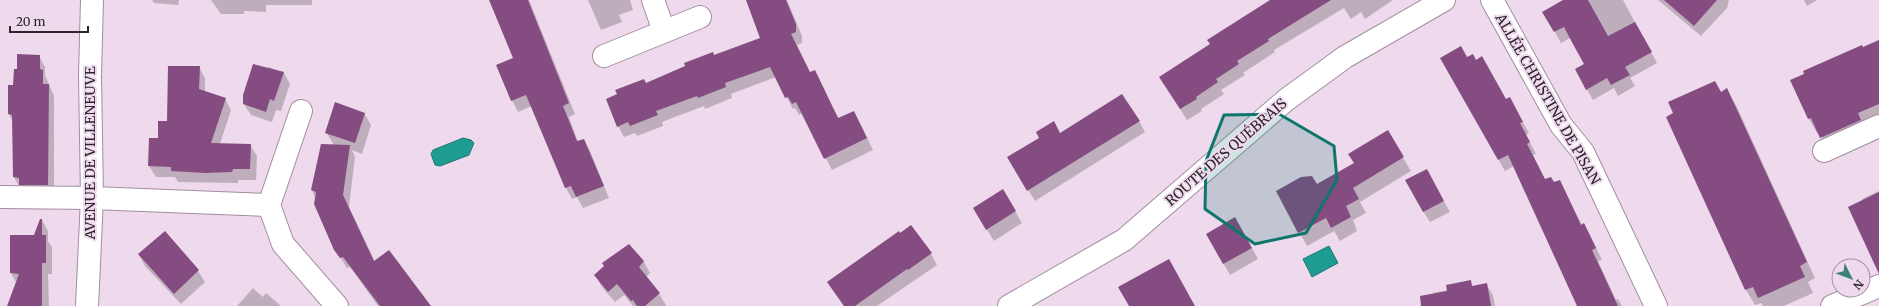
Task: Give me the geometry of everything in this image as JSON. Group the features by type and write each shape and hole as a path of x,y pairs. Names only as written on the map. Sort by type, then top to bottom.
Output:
{"street":[{"name":"AVENUE DE VILLENEUVE","path":"87,306 92,198 90,76 92,0"},
{"path":"654,0 664,31"},
{"name":"ROUTE DES QUÉBRAIS","path":"1009,306 1124,240 1286,100 1345,57 1444,0"},
{"name":"ALLÉE CHRISTINE DE PISAN","path":"1492,0 1561,125 1583,152 1656,306"},
{"path":"604,56 700,16"},
{"path":"301,112 269,205 283,244 337,306"},
{"path":"1824,151 1879,126"},
{"path":"0,197 92,198 269,205"},
{"path":"1832,306 1879,286"}],"highlighted area":[{"path":"1279,114 1334,146 1337,180 1306,233 1255,244 1205,209 1206,161 1224,115"}],"shaded area":[{"path":"463,138 471,140 474,143 469,155 440,166 435,165 431,154 433,150"},
{"path":"1329,246 1338,263 1312,277 1303,259"}],"building":[{"path":"489,0 528,0 569,103 563,106 577,141 584,139 604,186 576,197 571,186 565,188 526,95 511,101 496,65 513,58"},
{"path":"746,0 786,0 796,24 796,32 791,34 810,72 815,70 838,118 854,111 867,138 824,159 796,102 792,104 788,97 785,98 770,67 725,83 726,87 698,98 697,96 656,111 658,115 630,126 628,122 617,127 606,99 617,94 615,90 644,79 646,83 685,66 684,63 713,52 714,55 760,38"},
{"path":"1270,0 1331,0 1268,39 1269,41 1237,61 1239,64 1216,79 1218,82 1196,97 1197,99 1180,109 1159,77 1210,44 1207,40"},
{"path":"1563,0 1588,0 1608,36 1635,22 1652,52 1625,67 1630,75 1611,85 1607,78 1586,90 1575,69 1584,64 1564,27 1554,32 1542,12"},
{"path":"1664,0 1717,0 1694,26"},
{"path":"1879,40 1879,104 1858,113 1861,120 1820,138 1811,118 1808,119 1790,80 1804,74 1803,71 1862,45 1863,47"},
{"path":"1461,46 1467,57 1473,54 1476,60 1482,56 1506,99 1510,97 1523,122 1520,123 1530,142 1527,144 1545,179 1551,177 1554,182 1560,180 1581,225 1584,223 1596,248 1592,250 1618,306 1577,306 1508,155 1498,160 1440,58"},
{"path":"17,54 40,55 40,69 43,70 43,84 49,84 48,185 19,185 19,178 13,177 12,115 8,114 8,85 13,85 14,69 17,69"},
{"path":"253,64 284,72 274,101 270,99 266,112 243,104 243,95"},
{"path":"168,66 200,66 199,89 226,98 211,143 251,144 250,169 233,169 232,172 206,173 171,171 171,167 148,166 149,138 158,138 158,121 167,121"},
{"path":"1715,81 1721,92 1727,88 1807,262 1800,266 1805,277 1758,298 1753,287 1745,290 1666,117 1673,113 1668,102"},
{"path":"1122,94 1140,121 1027,191 1007,157 1039,138 1036,132 1054,121 1060,133"},
{"path":"335,102 365,113 355,143 325,133"},
{"path":"1388,130 1404,157 1353,188 1359,199 1346,206 1351,217 1331,228 1326,218 1298,233 1276,191 1301,177 1312,176 1317,184 1354,163 1348,154"},
{"path":"321,144 350,145 343,195 374,261 389,250 431,306 380,306 343,257 340,258 334,250 314,204 316,192 311,190"},
{"path":"1427,169 1444,201 1423,212 1405,180"},
{"path":"1003,189 1016,211 986,230 973,208"},
{"path":"1879,192 1879,274 1848,207"},
{"path":"1235,217 1252,248 1223,264 1206,234"},
{"path":"40,219 42,219 42,235 46,235 46,263 42,263 42,306 7,306 19,274 10,273 10,235 34,235"},
{"path":"911,225 932,253 855,306 844,306 827,282 899,231 900,233"},
{"path":"165,231 199,270 174,294 138,254"},
{"path":"629,244 644,261 639,267 660,293 645,306 637,306 617,284 608,292 594,275 604,266 602,263"},
{"path":"1169,259 1195,306 1129,306 1118,287"},
{"path":"1471,280 1472,286 1487,283 1491,306 1421,306 1420,296 1447,291 1446,285"}]}
